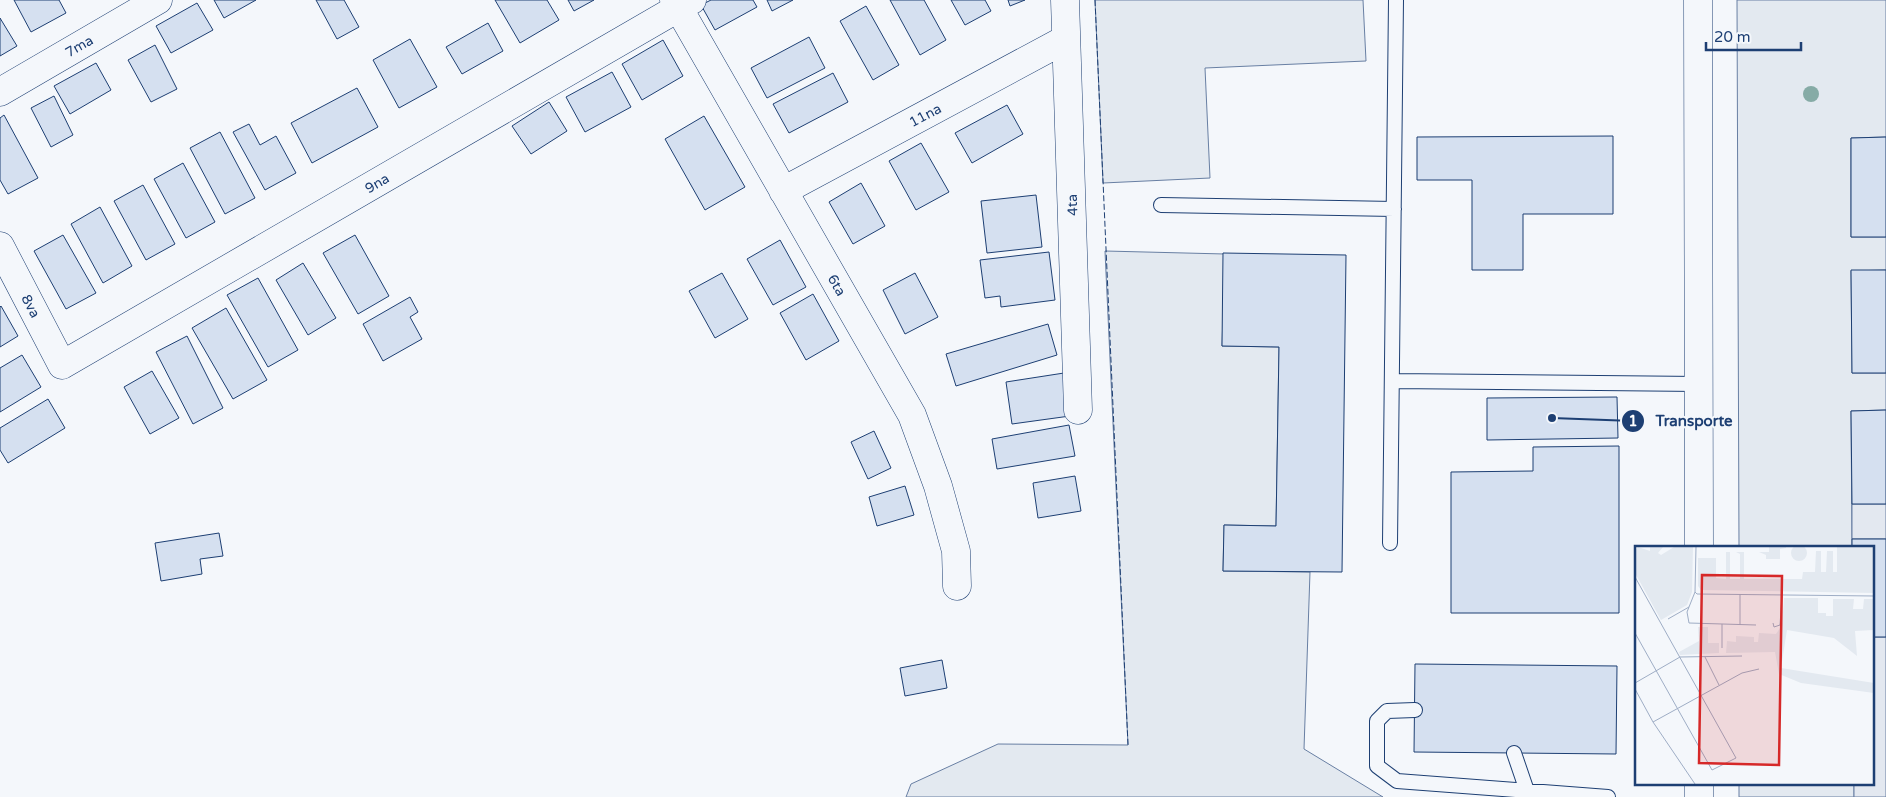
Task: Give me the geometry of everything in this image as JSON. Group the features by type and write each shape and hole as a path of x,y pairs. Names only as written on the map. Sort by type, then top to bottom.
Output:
{"street":[{"name":"7ma","path":"0,92 158,0"},
{"name":"4ta","path":"1065,0 1078,410"},
{"path":"1698,0 1699,546"},
{"name":"6ta","path":"682,3 784,191 912,415 938,486 956,551 957,586"},
{"name":"9na","path":"62,365 682,3"},
{"name":"11na","path":"784,191 1066,39"},
{"name":"8va","path":"0,246 62,365"},
{"path":"1699,784 1699,797"}],"lane":[{"path":"1390,543 1396,0"},
{"path":"1161,205 1394,209"},
{"path":"1392,382 1699,384"},
{"path":"1414,710 1386,711 1377,721 1378,766 1397,781 1608,797"},
{"path":"1514,753 1527,791"}],"shaded area":[{"path":"1095,0 1363,0 1366,61 1205,68 1210,178 1103,183"},
{"path":"1737,0 1886,0 1886,137 1851,138 1851,237 1886,237 1886,270 1851,271 1852,373 1886,373 1886,410 1851,411 1852,546 1739,546"},
{"path":"1105,251 1225,254 1222,346 1279,347 1276,526 1224,525 1223,571 1310,572 1304,749 1383,797 906,797 911,784 998,744 1128,745"},
{"path":"1852,504 1886,504 1886,539 1852,539"},
{"path":"1874,637 1886,637 1886,797 1854,797 1854,784 1874,784"},
{"path":"1739,784 1854,784 1854,797 1739,797"}],"building":[{"path":"14,0 59,0 66,13 31,32"},
{"path":"214,0 256,0 224,18"},
{"path":"316,0 344,0 359,27 337,39"},
{"path":"495,0 547,0 559,20 520,43"},
{"path":"568,0 594,0 574,11"},
{"path":"711,0 753,0 757,7 715,30 701,5"},
{"path":"767,0 793,0 772,11"},
{"path":"890,0 924,0 946,40 920,55"},
{"path":"951,0 985,0 991,11 965,25"},
{"path":"1008,0 1025,0 1010,6"},
{"path":"197,3 213,30 171,53 156,26"},
{"path":"866,6 899,65 873,80 840,21"},
{"path":"0,18 17,46 0,56"},
{"path":"488,23 503,51 462,74 446,47"},
{"path":"809,37 825,68 767,98 751,68"},
{"path":"410,39 437,87 399,108 373,60"},
{"path":"663,40 683,76 642,100 622,64"},
{"path":"155,45 177,89 151,102 128,60"},
{"path":"96,63 111,90 70,114 54,86"},
{"path":"612,72 631,107 585,132 566,97"},
{"path":"833,73 848,102 789,133 773,104"},
{"path":"357,88 378,127 312,163 291,123"},
{"path":"54,96 73,135 51,147 31,108"},
{"path":"549,102 567,131 531,154 512,126"},
{"path":"1007,105 1023,134 972,163 955,133"},
{"path":"4,115 38,178 8,194 0,180 0,118"},
{"path":"704,116 745,187 705,210 665,139"},
{"path":"249,124 260,145 276,136 296,173 265,190 233,132"},
{"path":"220,132 255,198 225,214 190,148"},
{"path":"1613,136 1613,214 1523,214 1523,270 1472,270 1472,180 1417,180 1417,137"},
{"path":"1886,137 1886,237 1851,237 1851,138"},
{"path":"921,143 949,192 916,210 889,161"},
{"path":"183,163 215,222 186,238 154,179"},
{"path":"861,183 885,226 853,244 829,202"},
{"path":"143,185 175,244 146,260 114,201"},
{"path":"1036,195 1042,247 987,253 981,201"},
{"path":"100,207 132,266 103,283 71,224"},
{"path":"63,235 96,293 66,309 34,251"},
{"path":"355,235 389,296 358,314 323,253"},
{"path":"780,240 806,287 773,305 747,259"},
{"path":"1049,252 1055,300 1001,307 1000,296 985,298 980,260"},
{"path":"1223,253 1346,255 1342,572 1223,571 1224,525 1276,526 1279,347 1222,346"},
{"path":"303,263 336,318 308,335 276,280"},
{"path":"1851,270 1886,270 1886,373 1852,373"},
{"path":"722,273 748,319 715,338 689,291"},
{"path":"915,273 938,317 905,334 883,290"},
{"path":"258,278 298,350 268,367 227,295"},
{"path":"813,294 839,341 806,360 780,313"},
{"path":"410,297 418,312 410,317 422,339 383,361 363,324"},
{"path":"0,307 18,336 0,347"},
{"path":"226,308 267,380 233,399 192,328"},
{"path":"1048,324 1057,355 956,386 946,354"},
{"path":"187,336 223,408 193,424 156,352"},
{"path":"22,355 41,387 0,412 0,368"},
{"path":"152,371 179,418 150,434 124,387"},
{"path":"1064,373 1070,416 1012,424 1006,382"},
{"path":"1617,397 1618,438 1487,440 1487,398"},
{"path":"48,399 65,428 8,463 0,450 0,428"},
{"path":"1886,410 1886,504 1852,504 1851,411"},
{"path":"1069,425 1075,456 997,469 992,439"},
{"path":"874,431 891,468 868,479 851,442"},
{"path":"1619,446 1619,613 1451,613 1451,472 1533,471 1533,447"},
{"path":"1075,476 1081,511 1038,518 1033,483"},
{"path":"905,486 914,515 877,526 869,497"},
{"path":"219,533 223,556 200,559 202,574 161,581 155,543"},
{"path":"1852,539 1886,539 1886,637 1874,637 1874,546 1852,546"},
{"path":"942,660 947,688 905,696 900,668"},
{"path":"1415,664 1617,666 1616,754 1414,752"}],"fence":[{"path":"1095,0 1128,745"}],"place":[{"name":"Transporte","path":"1552,418"}]}
